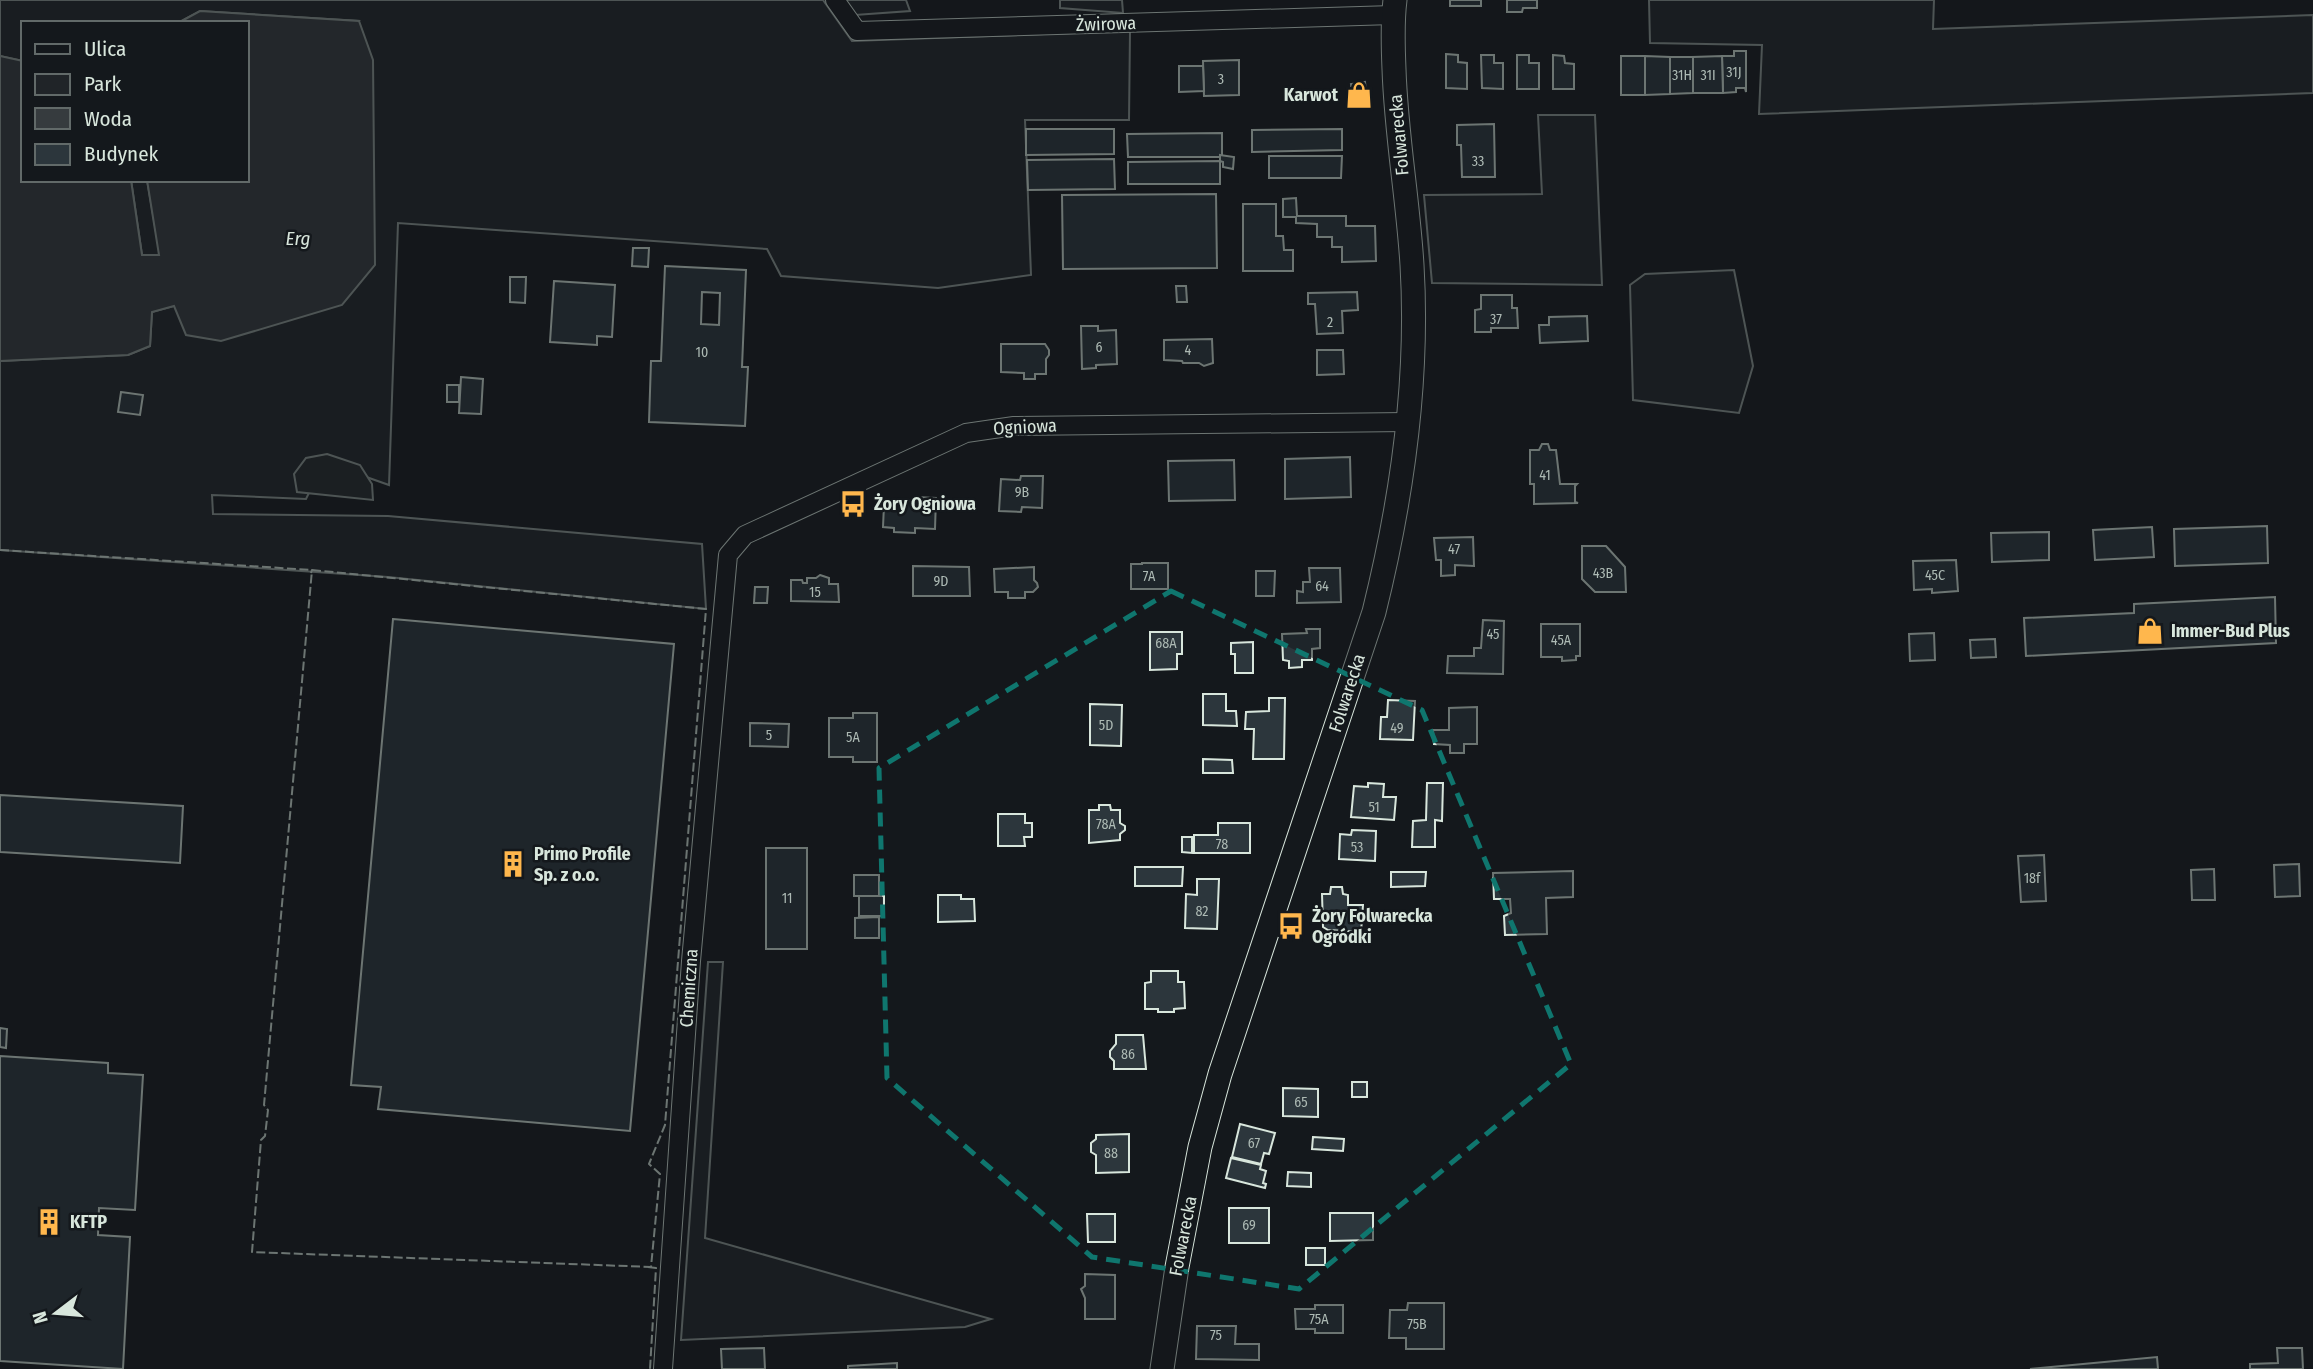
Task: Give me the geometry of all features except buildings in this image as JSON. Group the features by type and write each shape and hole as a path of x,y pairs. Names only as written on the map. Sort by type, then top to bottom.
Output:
{"street":[{"name":"Żwirowa","path":"835,0 858,31 1394,8"},
{"name":"Folwarecka","path":"1162,1369 1177,1267 1200,1147 1220,1074 1374,612 1387,560 1407,422 1414,344 1412,264 1395,98 1394,8"},
{"name":"Ogniowa","path":"722,607 728,555 745,535 966,433 1014,426 1407,422"},
{"name":"Chemiczna","path":"663,1369 692,947 722,607"}],"highlighted area":[{"path":"1171,591 1422,710 1571,1064 1299,1289 1092,1257 887,1078 879,768"}],"green space":[{"path":"0,0 823,0 852,41 1130,31 1129,120 1025,120 1031,275 938,288 781,276 767,249 398,223 389,485 324,462 306,499 212,495 213,514 388,516 702,544 706,609 388,577 0,550 0,361 128,355 150,346 152,312 174,306 359,21 200,11 182,21 21,21 21,61 0,56"},
{"path":"845,0 906,0 910,11 855,15"},
{"path":"1060,0 1122,0 1123,13 1060,8"},
{"path":"1649,0 1934,0 1933,29 2313,15 2313,93 1759,114 1762,45 1650,43"},
{"path":"1538,115 1595,115 1602,285 1432,283 1424,195 1542,194"},
{"path":"131,182 147,182 160,255 142,255"},
{"path":"1734,270 1753,366 1739,413 1633,400 1630,285 1645,274"},
{"path":"708,962 723,962 705,1238 991,1319 965,1327 681,1340"}],"shaded area":[{"path":"327,454 360,465 372,484 373,500 297,492 294,474 306,458"}],"water":[{"name":"Erg","path":"200,11 359,21 373,60 375,265 342,305 221,341 186,335 174,306 152,312 150,346 128,355 0,361 0,56 21,61 21,182 131,182 142,255 159,255 147,182 248,182 248,21 182,21"}],"fence":[{"path":"0,550 312,570 311,573"},
{"path":"312,570 706,609 665,1125 649,1164 660,1174 651,1267 252,1252 261,1140 265,1136 268,1110 264,1105 312,570"},
{"path":"648,1267 656,1268 650,1369"}],"place":[{"name":"Karwot","path":"1359,95"},
{"name":"Żory Ogniowa","path":"853,504"},
{"name":"Immer-Bud Plus","path":"2150,631"},
{"name":"Primo Profile Sp. z o.o.","path":"513,864"},
{"name":"Żory Folwarecka Ogródki","path":"1291,926"},
{"name":"KFTP","path":"49,1222"}]}
